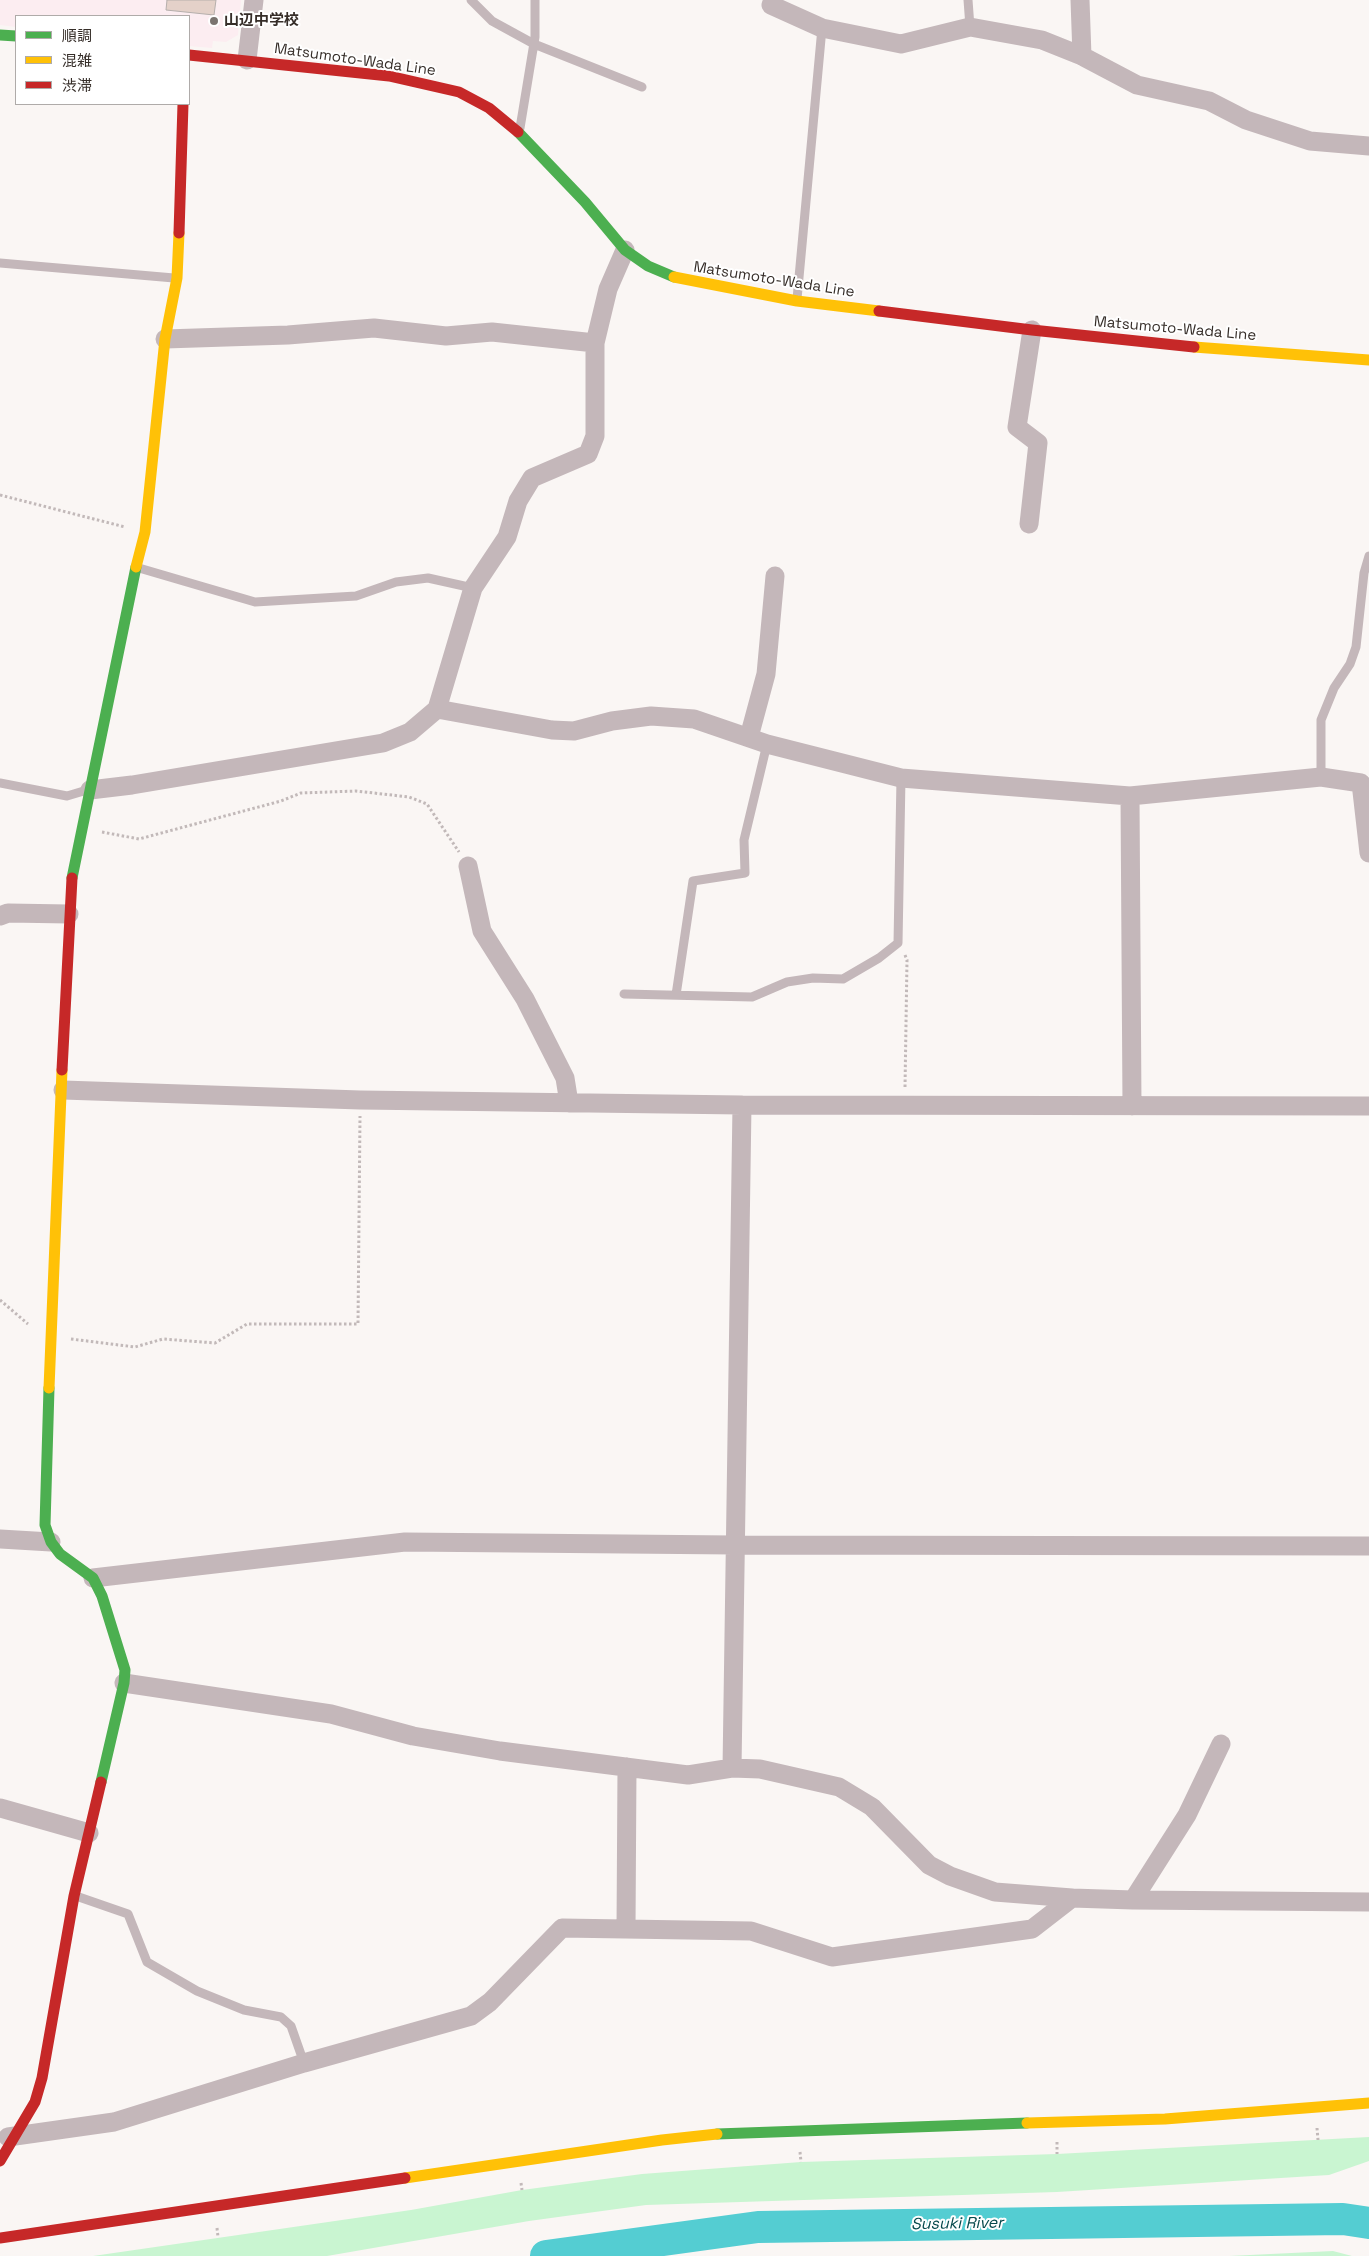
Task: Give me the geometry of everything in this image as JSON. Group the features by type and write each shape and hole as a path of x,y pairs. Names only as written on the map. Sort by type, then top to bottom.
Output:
{"street":[{"path":"247,60 254,0"},
{"path":"1080,0 1082,56"},
{"path":"770,2 822,28 900,44 970,27 1042,40 1082,56 1137,84 1209,101 1246,120 1310,142 1369,146"},
{"path":"0,35 15,36"},
{"name":"Matsumoto-Wada Line","path":"190,55 389,76 452,90 489,108 519,133 585,202 626,250 648,266 681,280 797,301 1032,330 1159,344 1369,360"},
{"path":"0,2161 8,2137 35,2102 42,2078 74,1896 124,1683 125,1670 102,1596 93,1578 60,1554 51,1542 45,1525 50,1336 63,1090 71,884 136,567 145,532 165,339 178,278 183,105"},
{"path":"90,790 132,785 383,743 410,732 437,709 473,588 507,537 518,501 532,478 588,454 596,436 595,343 608,289 626,250"},
{"path":"165,339 288,335 374,328 446,336 492,332 595,343"},
{"path":"1029,524 1038,443 1017,426 1032,330"},
{"path":"749,737 766,674 775,576"},
{"path":"437,709 552,730 574,731 612,721 651,716 694,719 767,744 901,778 1130,796 1321,777 1365,783 1369,853"},
{"path":"1130,796 1132,1106"},
{"path":"468,866 482,931 524,999 565,1078 569,1102"},
{"path":"0,916 8,913 69,914"},
{"path":"63,1090 360,1100 742,1105 1369,1106"},
{"path":"732,1768 742,1105"},
{"path":"0,1539 51,1542"},
{"path":"93,1578 405,1542 734,1545 1369,1546"},
{"path":"124,1683 331,1714 413,1736 480,1747 688,1775 732,1768 760,1769 839,1787 872,1807 895,1829 916,1854 929,1865 950,1876 995,1892 1072,1898 1133,1900 1369,1902"},
{"path":"1133,1900 1187,1815 1221,1744"},
{"path":"626,1929 627,1767"},
{"path":"0,1808 89,1833"},
{"path":"8,2137 114,2122 304,2063 471,2016 490,2002 562,1928 751,1931 832,1957 1032,1929 1072,1898"},
{"path":"0,2238 662,2140 729,2133 1165,2119 1369,2103"}],"lane":[{"path":"472,0 492,21 534,44 642,87"},
{"path":"519,133 534,44 535,0"},
{"path":"968,0 970,27"},
{"path":"797,301 822,28"},
{"path":"0,263 178,278"},
{"path":"1321,777 1322,720 1334,688 1350,664 1356,647 1364,572 1369,556"},
{"path":"136,567 255,602 356,596 396,582 428,578 473,588"},
{"path":"676,995 693,882 745,873 744,840 767,744"},
{"path":"624,994 752,997 787,982 813,978 843,980 880,958 898,943 901,778"},
{"path":"0,783 67,796 90,790"},
{"path":"74,1896 128,1914 147,1962 197,1991 244,2010 281,2017 291,2026 304,2063"}],"path":[{"path":"0,495 145,532"},
{"path":"82,828 138,839 281,801 301,793 356,791 409,797 427,804 468,866"},
{"path":"898,943 908,960 905,1106"},
{"path":"0,1300 33,1328 50,1336 135,1347 163,1339 216,1342 248,1324 358,1324 360,1100"}],"shaded area":[{"name":"山辺中学校","path":"0,0 241,0 238,35 226,42 213,41 212,48 190,46 190,15 15,15 15,27 0,25"}],"green space":[{"path":"1369,2137 1369,2161 1329,2175 1057,2192 646,2205 529,2221 327,2256 93,2256 411,2210 522,2190 642,2174 801,2162 1057,2154"},
{"path":"1333,2251 1352,2256 1229,2256"}],"building":[{"path":"167,0 216,0 214,15 166,10"}],"waterway":[{"name":"Susuki River","path":"546,2256 758,2227 1343,2219 1369,2223"}],"traffic: fast":[{"path":"0,35 15,36"},
{"path":"518,132 585,202 625,250 648,266 674,277"},
{"path":"72,878 136,567"},
{"path":"49,1388 45,1525 51,1542 60,1554 93,1578 102,1596 125,1670 124,1683 101,1782"},
{"path":"717,2134 1027,2123"}],"traffic: slow":[{"path":"136,567 145,532 165,339 177,278 179,233"},
{"path":"674,277 797,301 879,311"},
{"path":"1194,347 1369,360"},
{"path":"49,1388 62,1070"},
{"path":"1027,2123 1165,2119 1369,2103"},
{"path":"405,2178 662,2140 717,2134"}],"traffic: jam":[{"path":"190,55 389,76 459,92 489,108 518,132"},
{"path":"179,233 183,105"},
{"path":"879,311 1032,330 1194,347"},
{"path":"62,1070 72,878"},
{"path":"0,2161 35,2102 42,2078 74,1896 101,1782"},
{"path":"0,2238 405,2178"}],"place":[{"name":"山辺中学校","path":"214,21"}]}
